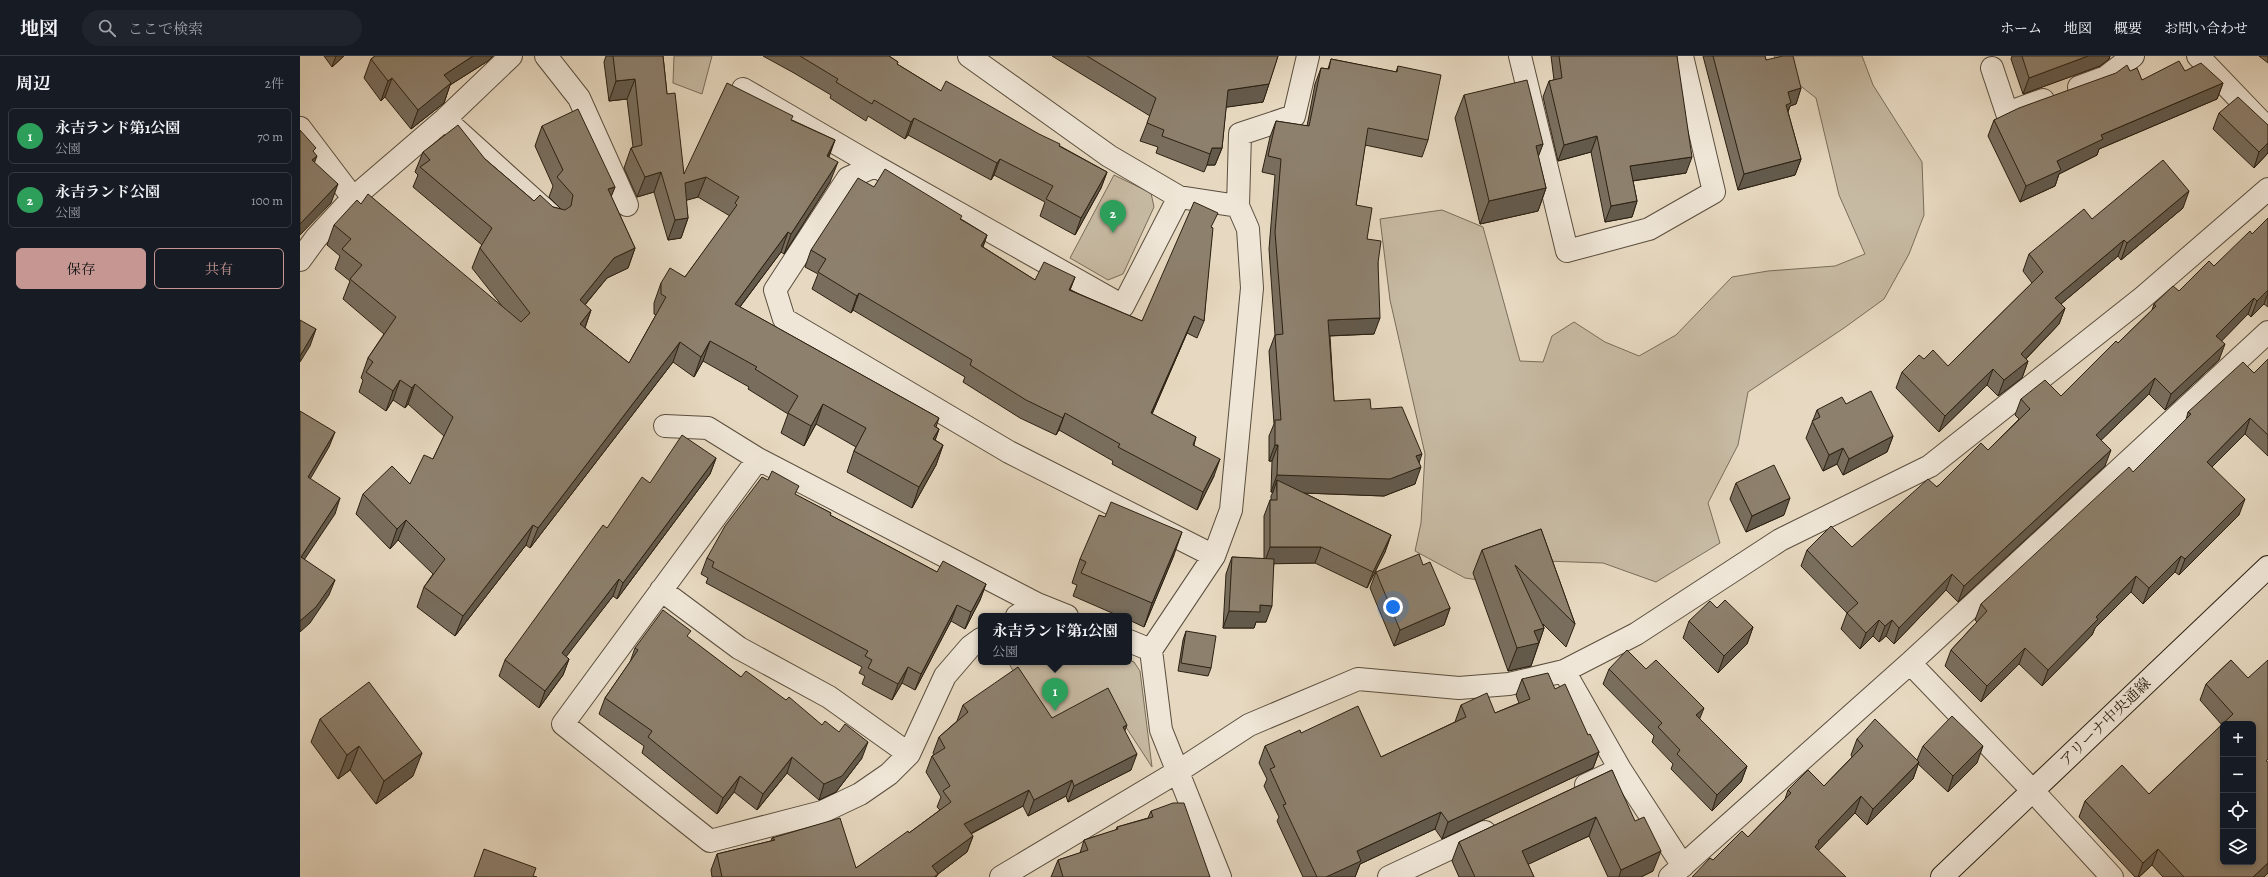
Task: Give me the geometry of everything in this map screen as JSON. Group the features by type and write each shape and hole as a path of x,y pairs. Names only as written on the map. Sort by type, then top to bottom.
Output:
{"street":[{"path":"300,260 316,238 353,198 445,119 511,56"},
{"path":"546,56 579,98 627,205"},
{"path":"969,56 1109,156 1179,197 1238,206"},
{"path":"1220,877 1161,730 1151,650 1214,556 1231,510 1252,288 1248,229 1238,206 1240,134 1294,116 1308,56"},
{"path":"1520,56 1567,251 1649,230 1714,192 1682,56"},
{"path":"1992,68 2006,113 2106,77 2133,56"},
{"path":"2198,56 2268,129"},
{"path":"743,89 875,166 1123,306 1179,197"},
{"path":"445,119 554,218"},
{"path":"300,128 353,198"},
{"path":"875,166 848,178 775,290 784,319 1009,452 1214,556"},
{"path":"1001,877 1177,772 1250,725 1358,679 1459,688 1509,684 1564,671 1636,634 1780,540 1930,466 2141,299 2268,189"},
{"path":"1564,671 1676,871 1910,663 2268,332"},
{"path":"665,426 708,428 758,459 1036,604 1059,613"},
{"path":"758,459 563,724 710,841 822,812 860,794 889,774 909,754 945,676 970,647 978,641"},
{"name":"アリーナ中央通線","path":"1942,877 2268,567"},
{"path":"661,590 739,648 829,697 909,754"},
{"path":"1022,613 1036,604"},
{"path":"1132,642 1151,650"},
{"path":"1910,663 2033,791 2112,877"},
{"path":"1569,793 1620,769"},
{"path":"1389,877 1504,823"}],"shaded area":[{"path":"674,56 712,56 702,94 673,83"},
{"path":"1774,56 1862,56 1873,85 1922,162 1924,215 1909,254 1884,299 1844,328 1748,392 1738,445 1708,503 1720,543 1656,582 1603,563 1544,561 1493,582 1465,578 1415,551 1421,523 1425,454 1390,300 1380,219 1442,210 1483,227 1520,361 1543,362 1552,336 1574,322 1605,342 1639,356 1676,335 1732,277 1768,271 1835,266 1865,254 1839,195 1816,98 1784,73"},
{"path":"1114,175 1151,193 1154,207 1123,274 1108,280 1070,258"},
{"path":"1132,661 1140,671 1152,767 1105,695 1045,727 1010,665 1132,665"}],"building":[{"path":"375,56 473,56 444,75 451,83 418,110 392,78 388,81 371,59"},
{"path":"613,56 663,56 667,94 675,93 684,174 727,83 793,116 791,120 835,140 827,156 838,162 791,234 788,232 735,304 939,418 934,426 939,429 933,439 943,445 919,487 854,451 866,428 823,404 811,426 788,413 798,396 755,369 757,367 710,341 701,357 680,342 538,528 533,525 463,616 424,587 445,559 406,520 397,529 363,494 392,466 410,484 424,455 433,459 453,417 415,384 412,388 400,380 393,391 366,372 373,362 368,358 396,317 350,279 362,265 342,249 351,239 334,225 357,200 361,204 368,194 521,322 530,313 480,248 492,228 420,167 430,160 423,152 458,125 485,159 534,201 540,195 553,207 565,210 571,206 573,195 557,177 563,170 542,126 578,109 615,187 608,189 635,248 614,258 580,300 591,310 580,324 629,363 666,297 661,294 661,283 670,268 685,277 737,205 735,203 739,197 706,177 685,183 688,218 675,220 661,172 645,177 631,148 642,145 635,79 616,81"},
{"path":"800,56 889,56 898,62 897,64 941,91 946,81 1039,134 1060,144 1059,146 1107,172 1081,218 1046,199 1053,186 1000,159 997,163 914,118 911,122 874,100 872,104 836,82 838,79"},
{"path":"1087,56 1278,56 1269,84 1228,90 1222,148 1212,148 1210,154 1162,136 1164,130 1147,123 1156,98"},
{"path":"1559,56 1677,56 1692,157 1630,166 1637,201 1611,206 1597,136 1564,145 1549,81 1562,78"},
{"path":"1713,56 1765,56 1766,60 1783,56 1793,56 1801,88 1788,92 1791,103 1786,105 1801,159 1744,174"},
{"path":"2022,56 2088,56 2029,78"},
{"path":"1331,59 1397,72 1398,66 1441,75 1428,140 1368,128 1356,205 1372,208 1367,239 1381,241 1378,263 1380,318 1328,320 1334,401 1370,399 1371,409 1402,407 1422,454 1416,456 1421,467 1390,479 1277,475 1278,445 1275,445 1275,420 1281,420 1275,335 1283,334 1275,232 1281,159 1268,156 1276,121 1309,126 1321,68 1329,69"},
{"path":"2179,61 2185,71 2201,63 2223,83 2101,135 2103,139 2057,161 2061,170 2026,186 1994,120 2019,108 2116,73 2127,65 2130,71 2137,68 2142,80"},
{"path":"1527,80 1543,144 1536,146 1546,188 1489,201 1464,95"},
{"path":"2238,97 2268,125 2268,143 2259,152 2219,113"},
{"path":"300,130 316,148 313,151 317,156 312,160 338,184 300,224"},
{"path":"2163,160 2189,191 2127,243 2124,240 2055,298 2065,308 2021,354 2028,361 2004,380 1993,369 1945,416 1902,372 1919,355 1924,359 1933,350 1948,366 2043,272 2029,254 2084,209 2092,219"},
{"path":"885,169 962,216 960,219 987,235 981,246 1035,280 1044,262 1075,277 1069,290 1142,321 1194,202 1218,213 1211,227 1213,228 1204,321 1194,316 1151,413 1196,437 1193,445 1220,459 1203,492 1118,447 1120,444 1065,413 1063,418 1026,400 970,365 972,360 859,293 857,296 818,272 826,259 811,250 858,178 874,187"},
{"path":"2268,218 2268,290 2257,301 2254,298 2216,336 2225,344 2171,394 2155,378 2096,435 2111,450 1964,586 1952,574 1899,628 1892,620 1885,626 1879,620 1866,633 1847,613 1858,603 1807,550 1831,526 1852,547 1928,479 1937,487 1981,443 1988,450 2030,409 2021,399 2045,380 2061,396 2116,341 2118,343 2156,306 2154,304 2173,286 2179,291 2209,261 2214,266 2250,231 2252,234"},
{"path":"300,320 316,329 300,356"},
{"path":"2268,359 2268,435 2250,418 2207,462 2245,499 2185,559 2181,556 2149,588 2136,576 2096,617 2098,619 2048,670 2025,648 1987,686 1951,650 1987,611 1981,604 2129,467 2133,472 2191,414 2188,412 2243,362 2254,373"},
{"path":"1871,391 1893,436 1849,459 1843,448 1829,455 1812,421 1820,417 1817,410 1842,397 1846,404"},
{"path":"300,411 335,432 308,477 340,498 301,557 335,580 316,607 300,621"},
{"path":"682,435 716,458 623,583 619,579 562,653 569,659 545,691 505,660 603,525 607,528 642,477 650,483"},
{"path":"1774,465 1790,498 1752,516 1736,483"},
{"path":"772,471 799,486 795,494 831,513 830,515 937,572 943,561 986,584 971,612 957,605 921,674 908,667 898,684 868,668 872,660 865,656 868,651 712,567 714,562 707,558 725,526 762,477 768,480"},
{"path":"1277,480 1391,535 1373,572 1321,547 1270,547 1270,500 1277,500"},
{"path":"1111,502 1182,532 1152,603 1081,573 1086,562 1080,559 1099,515 1105,517"},
{"path":"1541,529 1575,624 1515,565 1544,628 1534,631 1539,643 1517,648 1482,550"},
{"path":"1419,554 1423,565 1430,562 1450,608 1400,630 1376,572"},
{"path":"1232,557 1274,559 1272,606 1260,605 1260,612 1229,611"},
{"path":"1725,600 1753,627 1724,656 1689,621 1710,601 1717,608"},
{"path":"663,610 691,631 687,636 741,677 746,671 786,700 789,697 822,725 825,721 839,732 845,724 868,742 842,776 824,784 792,757 763,794 740,776 723,798 648,737 652,731 605,698 638,650 635,648"},
{"path":"1186,631 1216,636 1211,668 1181,663"},
{"path":"1627,650 1646,669 1656,660 1704,708 1696,715 1747,766 1717,795 1677,754 1680,750 1658,727 1662,723 1609,669"},
{"path":"2231,660 2248,678 2268,660 2268,759 2266,761 2268,762 2268,863 2253,877 2184,877 2158,849 2143,863 2085,801 2122,765 2149,794 2220,726 2220,865 2256,865 2256,721 2226,721 2233,714 2206,684"},
{"path":"1018,667 1052,718 1108,688 1127,725 1123,727 1137,754 1074,786 1072,780 1034,800 1029,790 964,824 973,836 932,866 938,874 934,877 722,877 717,854 775,840 772,838 840,818 856,868 908,831 909,833 951,802 943,791 950,786 932,756 945,748 939,737 968,712 963,705"},
{"path":"1548,673 1555,689 1565,684 1588,735 1590,734 1599,752 1448,822 1441,812 1357,851 1361,861 1326,877 1317,877 1283,805 1286,804 1270,769 1275,767 1265,746 1300,730 1301,733 1358,706 1381,757 1466,717 1461,705 1487,693 1495,713 1530,699 1522,679"},
{"path":"369,682 422,753 384,781 359,746 347,755 320,719"},
{"path":"1952,716 1983,746 1953,776 1923,746"},
{"path":"1875,719 1919,762 1873,809 1861,796 1818,841 1819,842 1815,847 1846,877 1692,877 1710,858 1713,860 1742,831 1748,837 1791,793 1788,790 1808,770 1824,786 1863,746 1857,739"},
{"path":"1612,770 1635,821 1644,817 1661,851 1621,870 1596,817 1522,851 1534,877 1475,877 1459,842"},
{"path":"1173,803 1184,803 1210,877 1063,877 1058,860 1088,850 1084,840 1118,829 1117,827 1153,817 1151,811"},
{"path":"484,849 536,868 533,876 537,877 474,877"}],"place":[{"name":"永吉ランド公園","path":"1113,233"},
{"name":"永吉ランド第1公園","path":"1055,711"}]}
